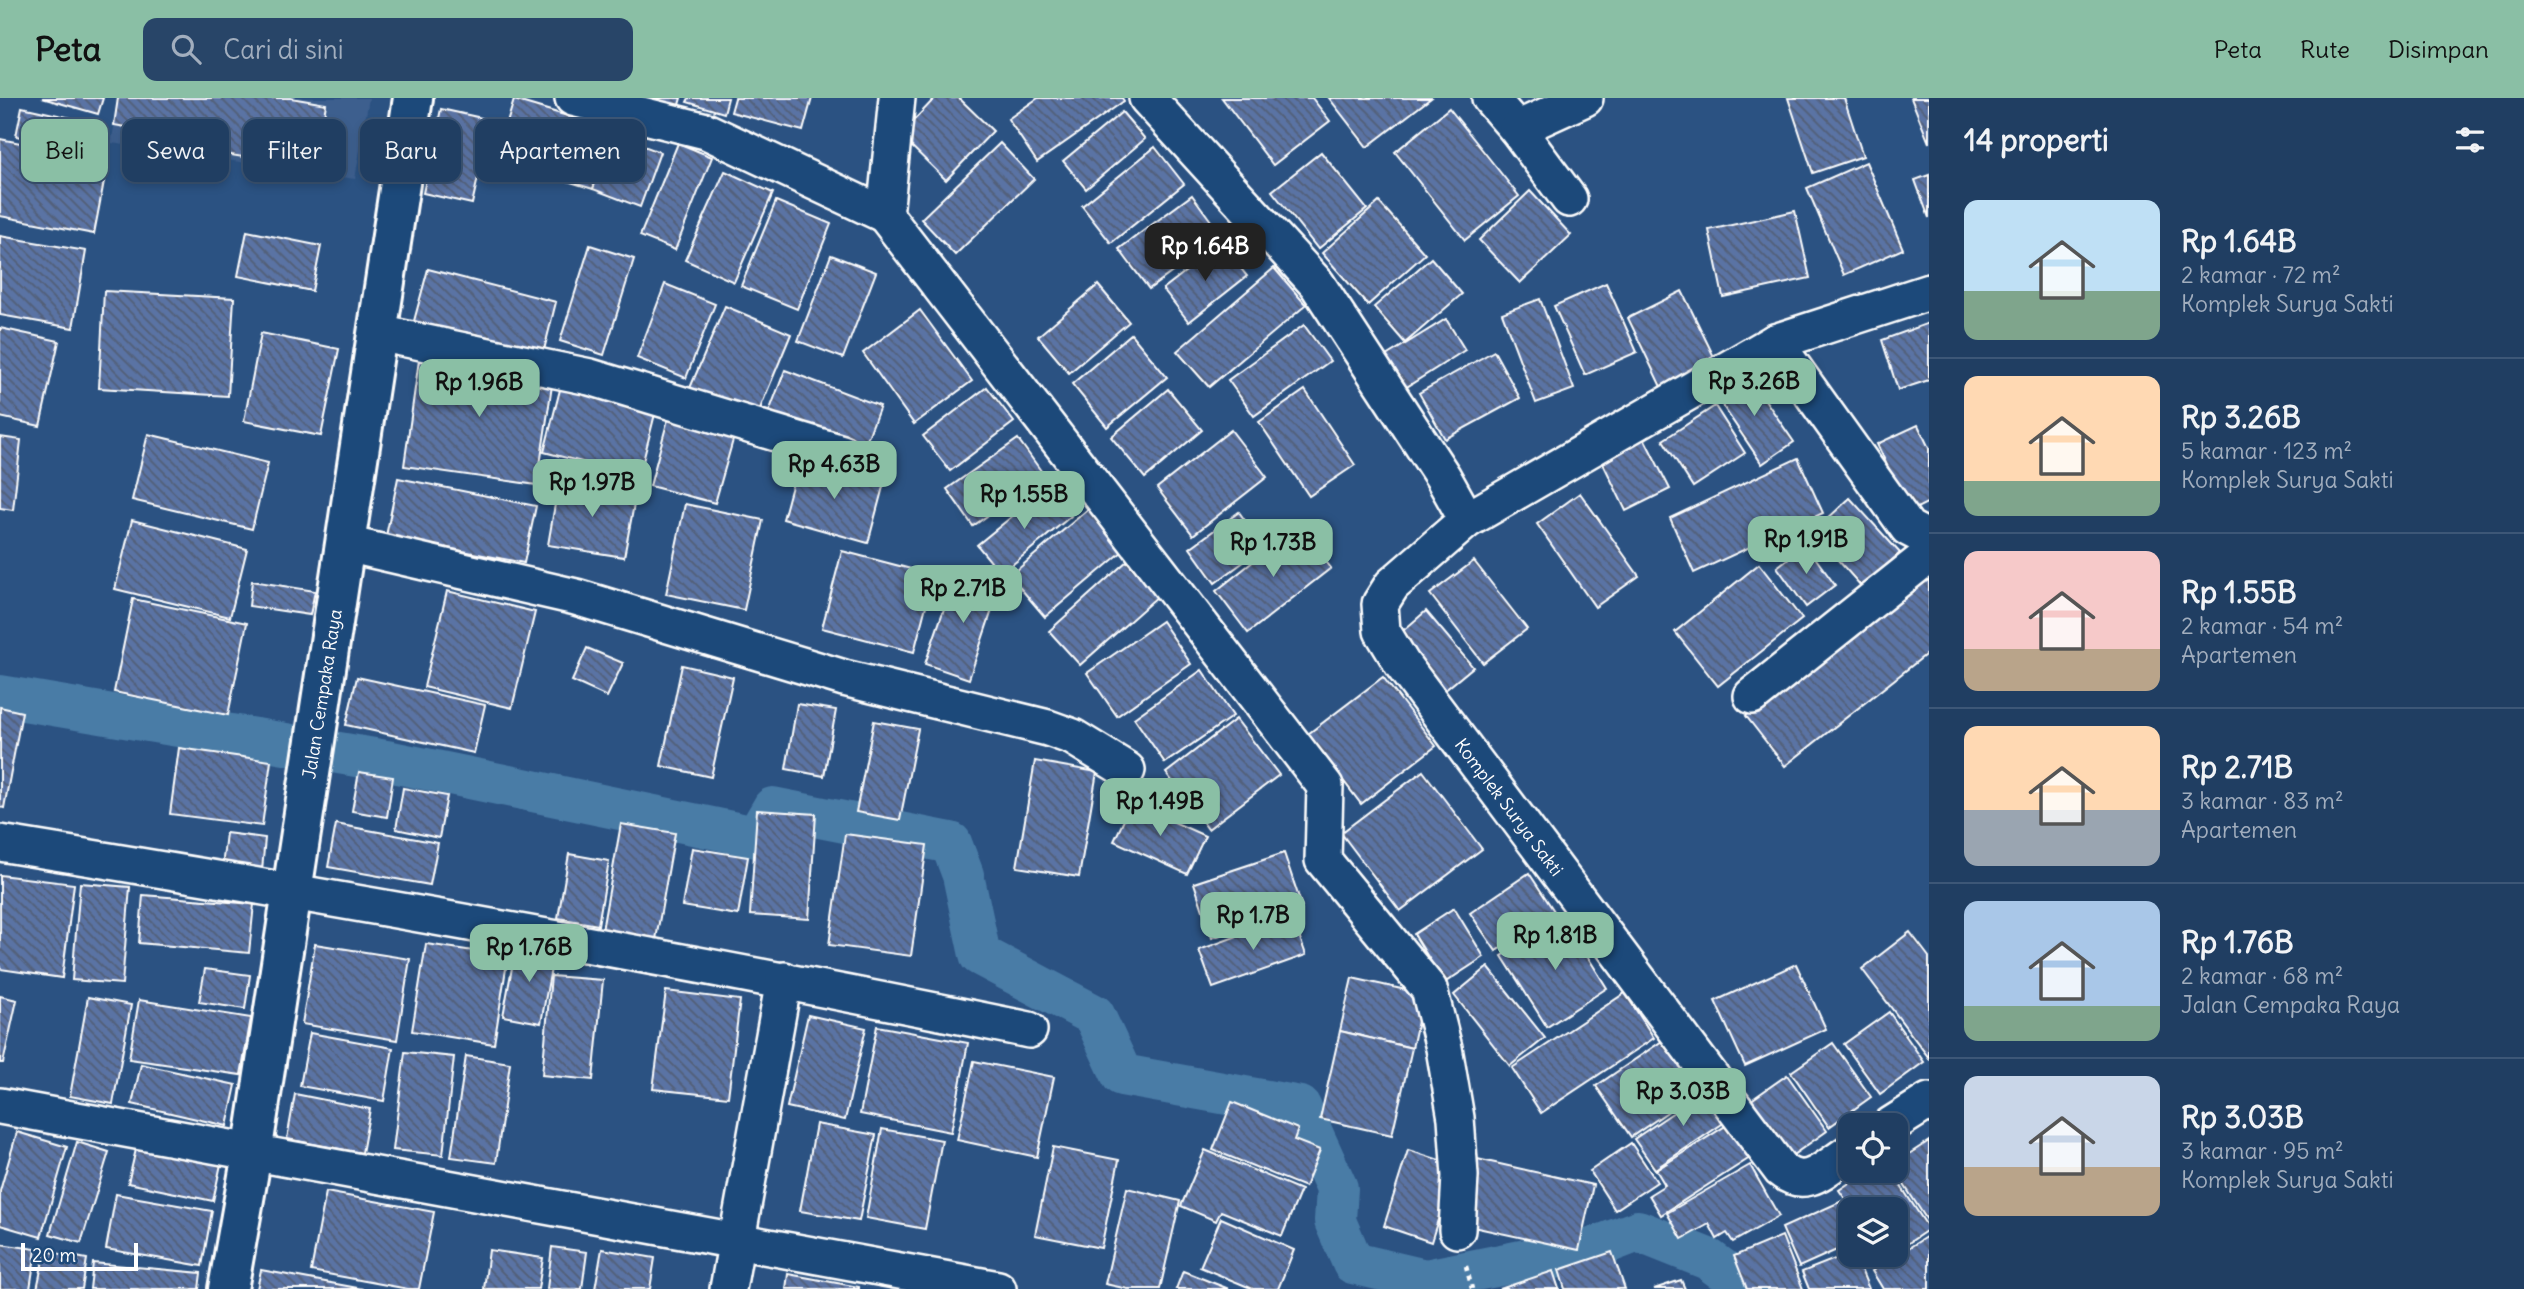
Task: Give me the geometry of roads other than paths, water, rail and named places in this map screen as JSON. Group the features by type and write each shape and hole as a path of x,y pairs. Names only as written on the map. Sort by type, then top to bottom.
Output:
{"street":[{"name":"Jalan Cempaka Raya","path":"228,1289 346,544 413,98"},
{"path":"573,98 706,131 886,215 1325,786 1324,860 1429,989 1444,1048 1455,1118 1460,1175 1457,1230"},
{"path":"886,215 897,98"},
{"path":"1147,98 1317,284 1443,477 1467,520"},
{"path":"1490,98 1517,129 1569,199"},
{"path":"1517,129 1585,98"},
{"name":"Komplek Surya Sakti","path":"1838,1160 1806,1180 1792,1179 1781,1170 1402,664 1382,631 1380,604 1392,585 1467,520 1775,342 1929,292"},
{"path":"378,333 590,377 842,453"},
{"path":"1775,342 1908,528 1929,540"},
{"path":"346,544 576,597 844,678 1048,728 1073,737 1127,770"},
{"path":"1752,696 1929,555"},
{"path":"0,844 291,891 784,980 1029,1030"},
{"path":"728,1289 784,980"},
{"path":"1908,1114 1929,1101"},
{"path":"0,1106 998,1289"}],"waterway":[{"path":"0,696 392,762 756,837 773,808 951,843 963,875 980,955 1094,1015 1122,1075 1300,1107 1337,1188 1335,1221 1353,1263 1425,1280 1526,1260 1573,1256 1638,1231 1708,1259 1734,1278 1779,1289"}]}
